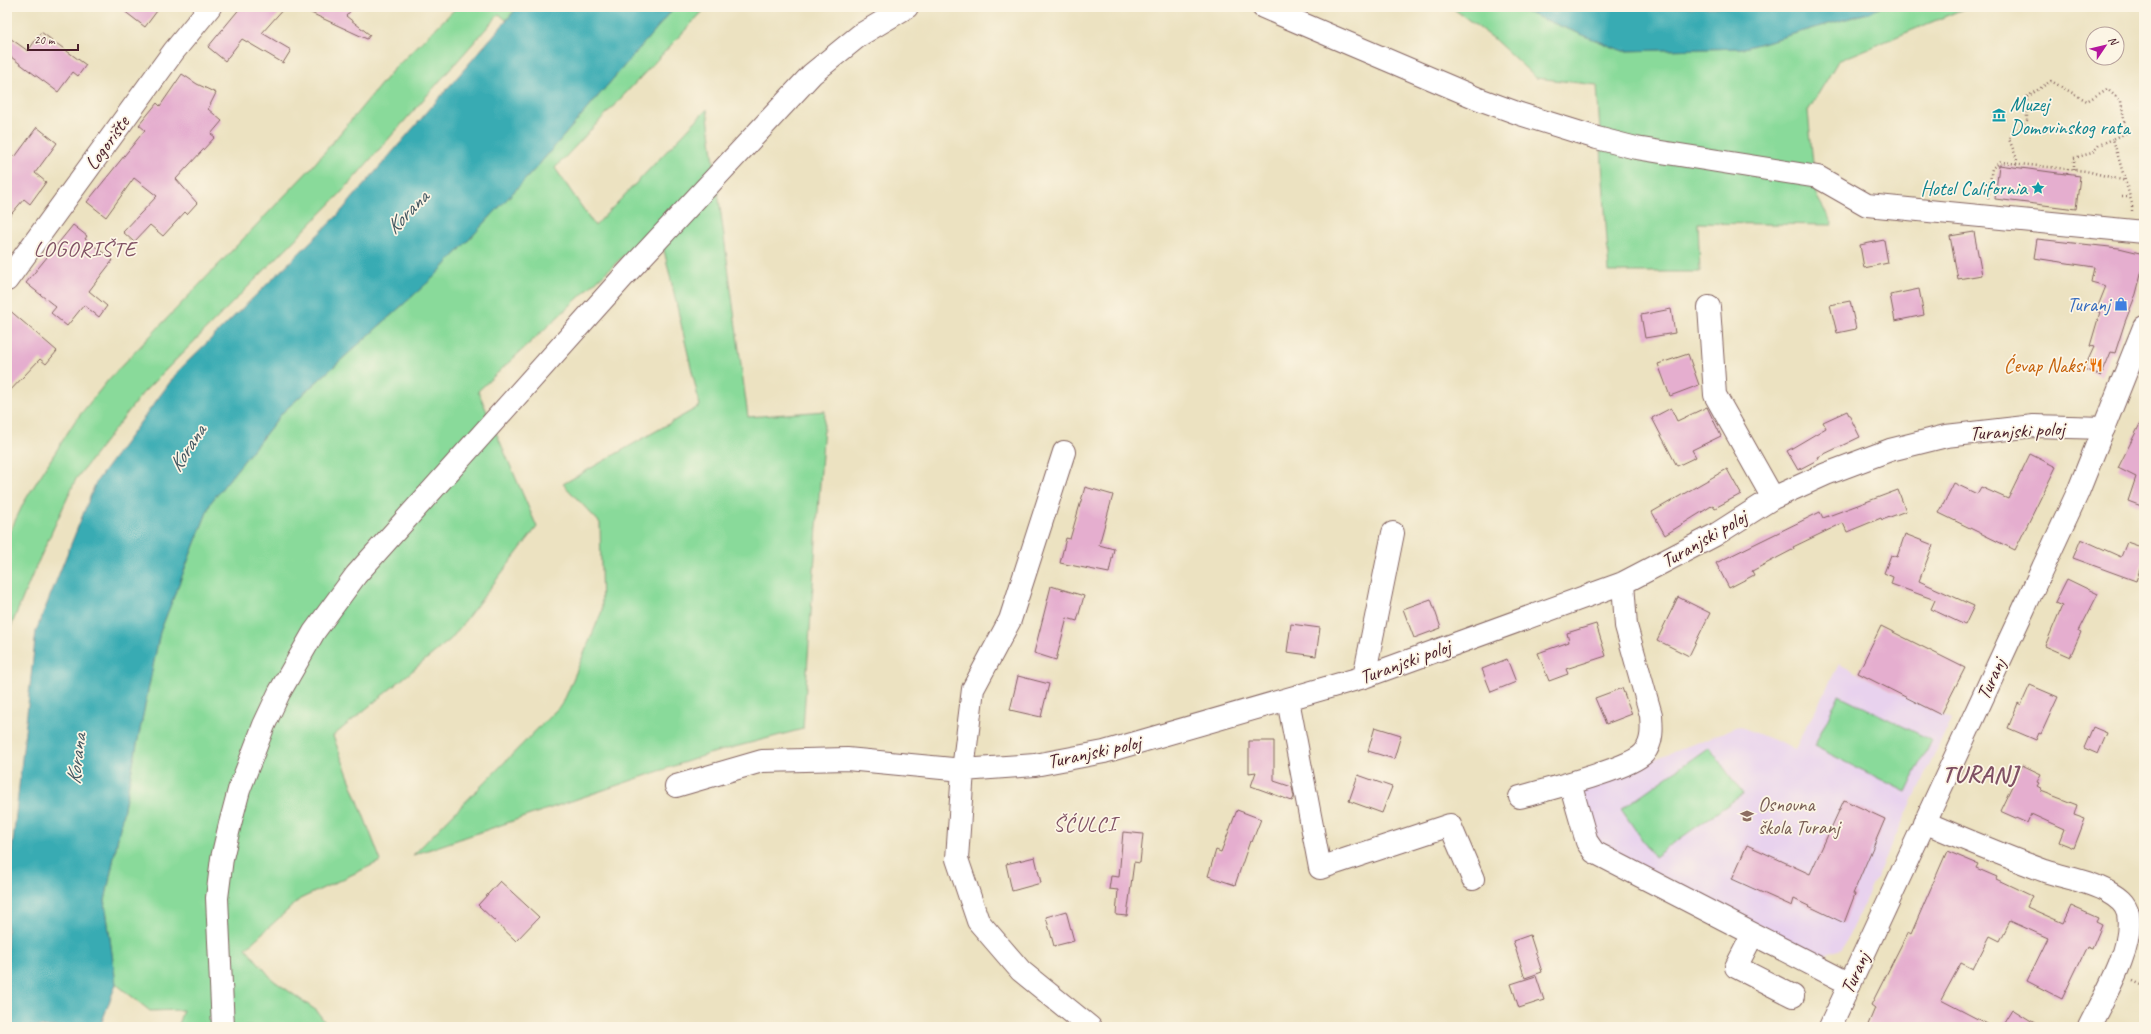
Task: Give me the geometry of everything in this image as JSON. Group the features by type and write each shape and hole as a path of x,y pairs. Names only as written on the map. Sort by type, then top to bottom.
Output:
{"street":[{"name":"Logorište","path":"7,280 170,58 210,7"},
{"path":"223,1027 217,898 228,831 239,790 264,725 289,674 314,632 356,575 619,282 812,74 860,35 907,7"},
{"path":"1263,7 1479,99 1577,132 1636,148 1818,177 1867,205 2144,232"},
{"path":"1710,307 1715,395 1773,498"},
{"name":"Turanj","path":"1830,1027 2078,492 2144,328"},
{"name":"Turanjski poloj","path":"676,786 762,761 847,759 963,770 1035,765 1104,752 1364,677 1623,583 1715,535 1773,498 1826,474 1890,450 1946,436 2034,426 2104,428"},
{"path":"1064,452 1010,620 973,689 963,770 957,859 978,920 1021,971 1090,1027"},
{"path":"1364,677 1393,533"},
{"path":"1520,797 1570,783 1632,761 1644,753 1650,742 1652,729 1651,715 1626,626 1623,583"},
{"path":"1288,700 1320,868 1450,825 1473,879"},
{"path":"1570,783 1587,842 1594,852 1850,984"},
{"path":"1924,822 2046,871 2098,887 2118,898 2124,905 2128,913 2125,948 2089,1027"},
{"path":"1753,934 1736,967 1793,996"}],"path":[{"path":"2016,164 2017,159 2009,139 2027,120 2027,97 2051,81 2087,101 2107,89 2121,101 2126,133 2099,145 2092,153 2074,158 2074,170"},
{"path":"2114,139 2132,204 2131,214"},
{"path":"1986,216 1992,168 2001,162 2068,169 2126,181"},
{"path":"2067,174 2068,169"},
{"path":"2122,197 2130,197"},
{"path":"2131,980 2144,986"}],"shaded area":[{"name":"Osnovna škola Turanj","path":"1839,664 1951,720 1842,949 1820,956 1598,844 1581,788 1739,726 1795,749"}],"green space":[{"path":"457,7 518,7 506,20 499,14 339,195 142,394 76,479 34,571 7,636 7,538 24,502 75,421 109,379 312,167 392,71"},
{"path":"675,7 707,7 555,168 595,226 707,109 748,417 825,411 803,729 712,753 413,855 563,703 602,611 600,523 563,484 700,406 658,224 478,391 537,527 451,639 333,736 381,861 300,899 246,948 273,980 317,1011 328,1027 177,1027 183,1010 150,1011 116,984 105,901 160,632 211,502 283,412 435,276 536,168"},
{"path":"1451,7 1513,7 1623,51 1744,48 1871,12 1881,7 1968,7 1838,61 1808,111 1816,195 1833,225 1698,223 1700,272 1609,272 1597,85 1536,78 1493,38"},
{"path":"1839,695 1931,740 1906,792 1814,746"},
{"path":"1709,747 1743,794 1654,857 1621,809"}],"water":[{"name":"Korana","path":"518,7 675,7 536,168 435,276 283,412 211,502 160,632 105,901 116,984 100,1027 7,1027 7,896 36,631 96,482 179,370 337,216"},
{"path":"1513,7 1881,7 1871,12 1744,48 1623,51"}],"building":[{"path":"119,7 160,7 145,27"},
{"path":"241,7 285,7 262,33 291,50 283,63 242,39 225,61 208,47"},
{"path":"298,7 354,7 346,16 370,35 367,39"},
{"path":"41,32 86,65 78,76 73,72 58,92 7,54 7,36 28,51"},
{"path":"182,74 197,84 216,93 208,109 222,121 211,134 215,137 176,179 197,203 187,214 185,212 163,236 150,225 134,242 123,232 157,196 134,178 106,217 87,202 145,130 139,125 157,103 160,106"},
{"path":"37,127 57,143 35,173 46,182 30,204 24,199 7,219 7,151 15,157"},
{"path":"1999,165 2080,176 2076,209 1995,199"},
{"path":"73,225 87,236 85,239 113,260 89,291 107,306 99,317 84,305 67,326 51,313 56,307 26,283"},
{"path":"1974,232 1982,275 1958,279 1950,236"},
{"path":"2037,239 2119,248 2144,254 2144,263 2136,294 2115,353 2111,352 2101,376 2084,369 2094,347 2090,346 2100,312 2096,311 2106,286 2091,282 2094,267 2034,258"},
{"path":"1884,240 1888,263 1864,268 1860,245"},
{"path":"1919,289 1924,315 1895,321 1890,295"},
{"path":"1850,301 1856,329 1837,333 1830,305"},
{"path":"7,308 57,351 46,364 40,359 7,394"},
{"path":"1671,309 1675,333 1645,338 1641,315"},
{"path":"1688,354 1699,385 1670,396 1658,364"},
{"path":"1707,407 1721,436 1692,450 1696,457 1677,466 1652,418 1671,408 1677,421"},
{"path":"1847,411 1860,437 1818,457 1819,459 1798,470 1787,451 1826,428 1823,422"},
{"path":"2144,416 2144,507 2128,501 2136,477 2118,468"},
{"path":"2030,454 2056,467 2015,550 1939,513 1954,483 1977,494 1981,487 2008,499"},
{"path":"1727,469 1741,494 1715,508 1713,505 1665,535 1652,512"},
{"path":"1085,487 1113,495 1099,545 1114,549 1109,573 1060,563 1066,538 1070,539"},
{"path":"1898,490 1906,511 1882,520 1881,518 1847,532 1843,523 1793,547 1794,549 1752,571 1754,575 1729,588 1716,563 1820,512 1823,518"},
{"path":"1905,534 1933,545 1919,581 1974,606 1965,625 1931,609 1935,600 1891,584 1893,577 1884,573 1891,555 1897,557"},
{"path":"2081,539 2121,557 2127,542 2144,548 2144,558 2136,581 2073,558"},
{"path":"2067,579 2098,594 2079,631 2081,632 2070,657 2045,646 2062,606 2055,603"},
{"path":"1051,586 1084,596 1077,621 1067,618 1056,660 1034,653"},
{"path":"1678,597 1710,613 1689,656 1657,640"},
{"path":"1431,599 1441,628 1414,638 1403,609"},
{"path":"1291,624 1320,628 1316,656 1287,652"},
{"path":"1596,624 1606,656 1566,669 1568,674 1549,681 1538,653 1569,642 1567,633"},
{"path":"1881,626 1965,668 1941,715 1858,673"},
{"path":"1507,659 1516,682 1491,692 1482,669"},
{"path":"1018,676 1049,684 1041,717 1010,710"},
{"path":"2030,685 2058,697 2041,734 2039,733 2036,740 2008,728 2018,703 2021,705"},
{"path":"1622,688 1632,714 1606,724 1595,698"},
{"path":"1375,727 1401,735 1394,759 1368,751"},
{"path":"2093,727 2107,733 2098,754 2084,748"},
{"path":"1249,741 1274,741 1274,781 1292,787 1294,797 1292,801 1251,786 1256,772 1249,773"},
{"path":"2022,765 2041,774 2037,782 2039,783 2037,786 2042,789 2041,791 2077,805 2074,815 2085,819 2074,848 2059,842 2064,829 2031,814 2027,823 2000,811"},
{"path":"1358,775 1392,787 1382,813 1349,801"},
{"path":"1844,800 1885,819 1853,894 1855,894 1844,923 1794,899 1792,906 1732,879 1747,845 1810,874"},
{"path":"1237,810 1261,819 1252,842 1250,841 1235,885 1208,876 1216,850 1221,852"},
{"path":"1123,832 1143,834 1140,863 1134,862 1127,916 1116,915 1118,890 1109,889 1111,876 1119,877"},
{"path":"1947,851 1978,864 1976,868 1997,877 1996,879 2032,896 2027,907 2063,923 2071,906 2098,918 2096,922 2102,925 2092,949 2087,947 2062,999 2027,981 2048,938 2010,921 2000,941 1990,936 1973,969 1961,963 1941,1000 1993,1027 1867,1027 1875,1008 1871,1005 1908,932 1911,934"},
{"path":"1035,857 1041,883 1012,891 1006,864"},
{"path":"500,881 539,917 516,941 478,905"},
{"path":"1066,911 1074,941 1054,946 1046,917"},
{"path":"1530,935 1542,972 1525,978 1513,941"},
{"path":"1536,976 1544,1000 1519,1008 1511,984"},
{"path":"2012,1009 2041,1027 2001,1027"}],"place":[{"name":"Muzej Domovinskog rata","path":"1999,115"},
{"name":"Hotel California","path":"2038,188"},
{"name":"Turanj","path":"2121,304"},
{"name":"Ćevap Naksi","path":"2096,365"},
{"name":"Osnovna škola Turanj","path":"1747,816"}],"district":[{"name":"LOGORIŠTE","path":"85,249"},
{"name":"TURANJ","path":"1980,774"},
{"name":"ŠĆULCI","path":"1085,824"}]}
